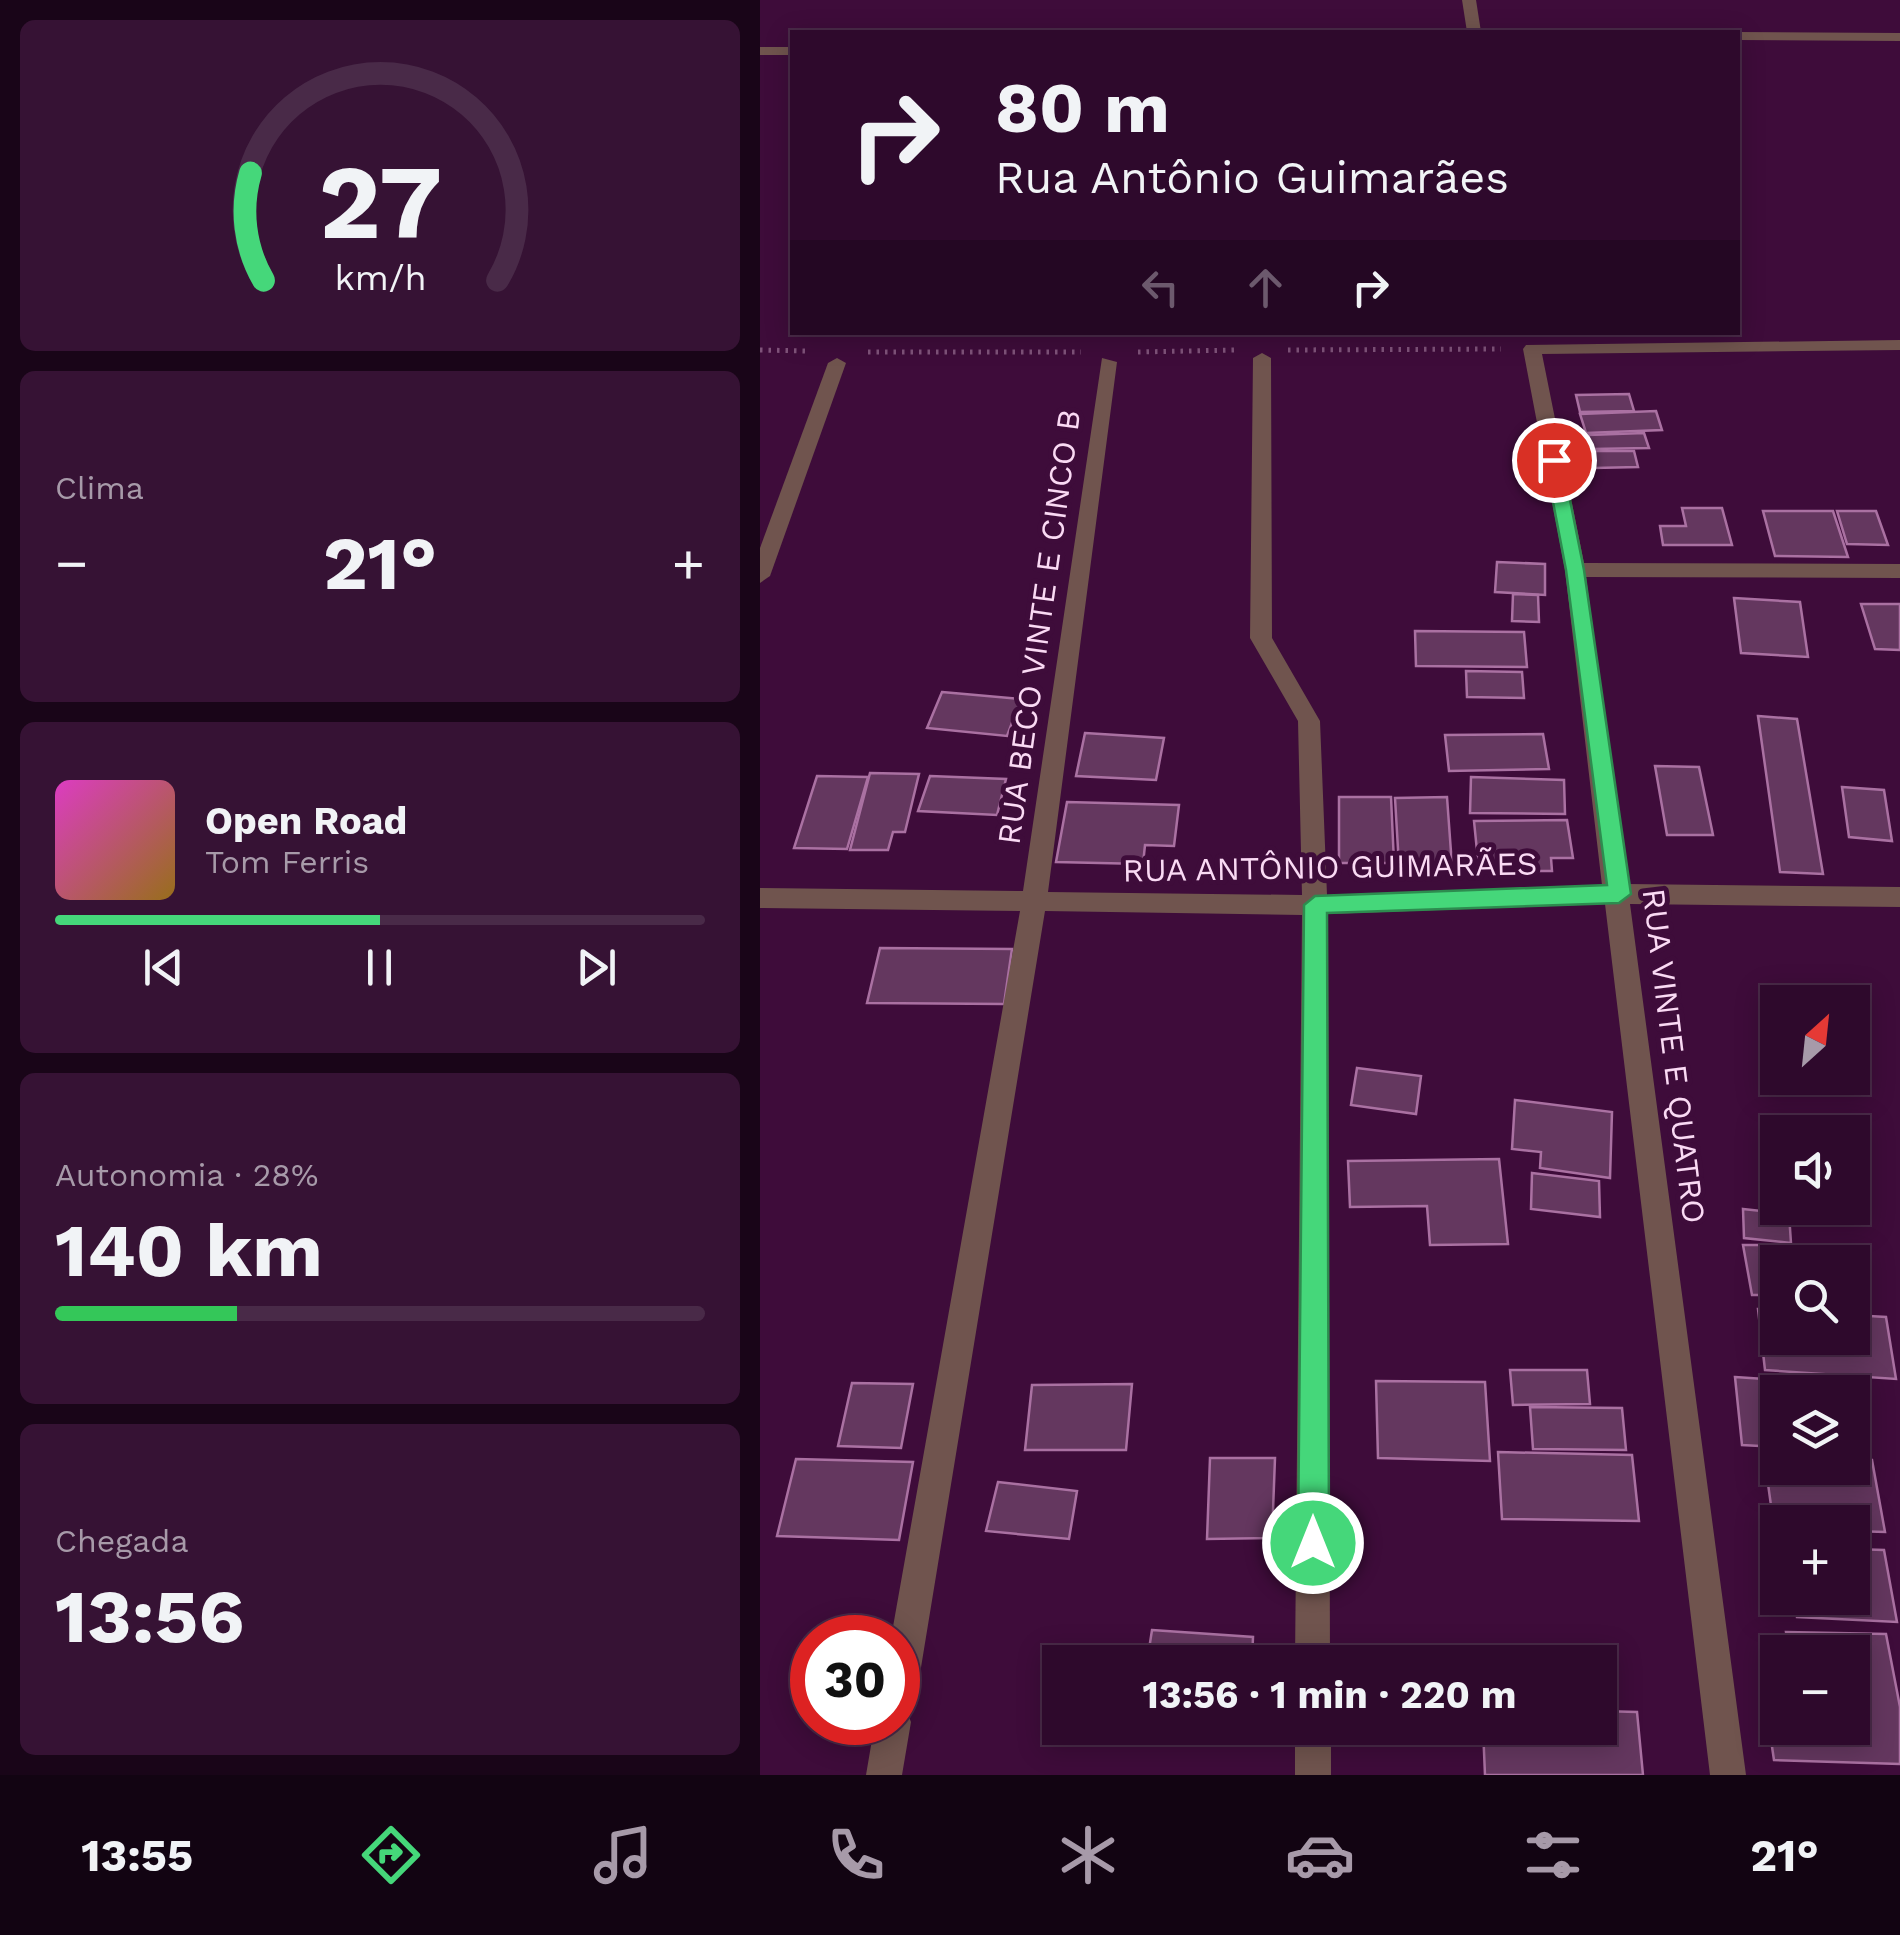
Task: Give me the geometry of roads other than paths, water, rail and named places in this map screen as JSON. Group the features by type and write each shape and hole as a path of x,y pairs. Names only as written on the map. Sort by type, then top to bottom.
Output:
{"street":[{"path":"1469,0 1474,30"},
{"path":"1740,36 1900,37"},
{"path":"760,65 765,51 790,50"},
{"name":"RUA VINTE E QUATRO","path":"1728,1775 1575,570 1532,349 1900,345"},
{"path":"1263,352 1261,638 1309,721 1315,905 1313,1645"},
{"name":"RUA BECO VINTE E CINCO B","path":"912,1615 1034,902 1101,357"},
{"path":"760,576 837,362"},
{"path":"1575,570 1900,570"},
{"name":"RUA ANTÔNIO GUIMARÃES","path":"760,898 1315,905 1619,894 1900,897"},
{"path":"884,1775 889,1745"},
{"path":"1313,1745 1313,1775"}]}
